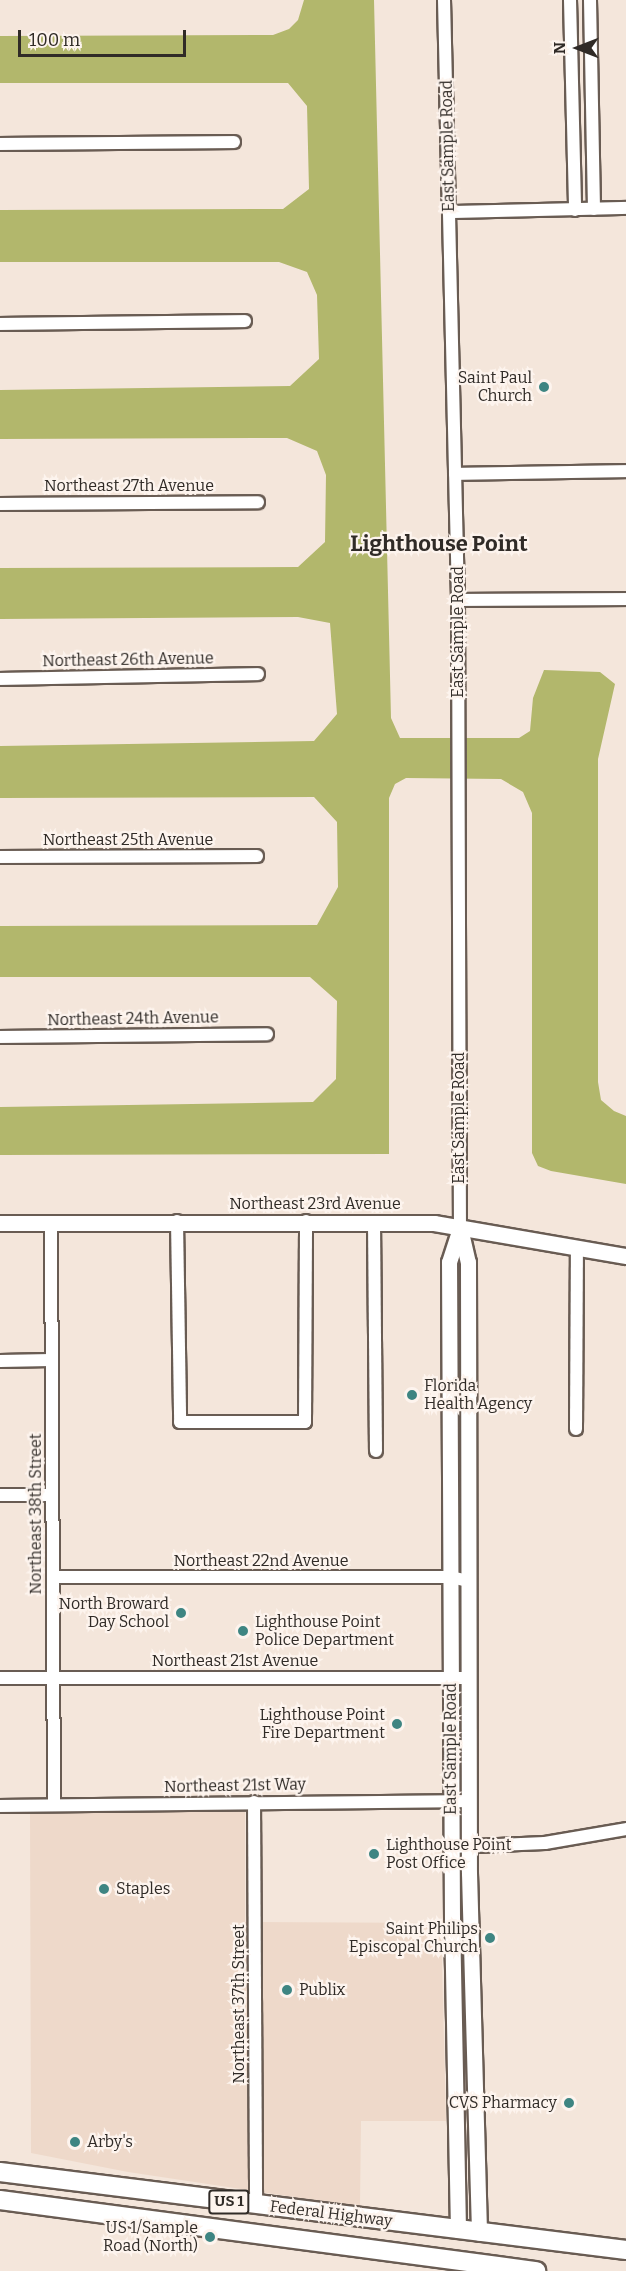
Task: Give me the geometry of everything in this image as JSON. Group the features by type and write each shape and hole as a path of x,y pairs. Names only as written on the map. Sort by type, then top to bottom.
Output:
{"main road":[{"name":"Federal Highway","path":"0,2172 626,2250"},
{"path":"89,2212 131,2199 141,2190"},
{"path":"150,2219 168,2203 189,2196"},
{"name":"Federal Highway","path":"0,2200 150,2219 454,2265 536,2271"},
{"name":"East Sample Road","path":"454,2265 458,2230"},
{"name":"East Sample Road","path":"479,2233 479,2267"}],"street":[{"name":"East Sample Road","path":"444,0 458,600 460,1228 468,1262 470,1931 477,2084 479,2233"},
{"path":"570,0 575,210"},
{"path":"590,0 594,209"},
{"path":"0,144 234,142"},
{"path":"449,212 626,208"},
{"path":"0,324 245,321"},
{"path":"455,474 626,471"},
{"name":"Northeast 27th Avenue","path":"0,504 258,502"},
{"path":"458,600 626,598"},
{"name":"Northeast 26th Avenue","path":"0,679 258,674"},
{"name":"Northeast 25th Avenue","path":"0,857 257,856"},
{"name":"Northeast 24th Avenue","path":"0,1037 267,1034"},
{"path":"177,1221 180,1422 305,1422 306,1221"},
{"name":"Northeast 23rd Avenue","path":"0,1223 177,1221 434,1223 626,1256"},
{"name":"Northeast 38th Street","path":"51,1222 54,1805"},
{"path":"374,1222 376,1451"},
{"name":"East Sample Road","path":"458,2230 452,1918 449,1262 460,1228"},
{"path":"576,1429 577,1247"},
{"path":"449,1344 468,1344"},
{"path":"0,1360 51,1360"},
{"path":"0,1495 52,1495"},
{"name":"Northeast 22nd Avenue","path":"53,1577 451,1577 469,1581"},
{"name":"Northeast 21st Avenue","path":"0,1678 469,1678"},
{"name":"Northeast 21st Way","path":"0,1806 470,1801"},
{"name":"Northeast 37th Street","path":"254,1802 256,2205"},
{"path":"452,1847 545,1843 626,1829"},
{"path":"452,1918 460,1919 470,1931"}],"shaded area":[{"path":"304,0 374,0 391,718 400,738 519,738 530,731 533,698 544,670 600,672 615,684 598,759 598,1082 601,1100 614,1111 626,1116 626,1184 551,1171 538,1166 532,1153 532,813 523,792 501,779 406,778 395,784 389,798 389,1154 0,1155 0,1107 313,1102 336,1079 337,1001 310,977 0,977 0,926 317,925 338,887 337,822 314,797 0,798 0,746 314,741 337,714 330,623 298,617 0,619 0,568 298,567 325,542 326,475 317,451 287,438 0,439 0,390 290,386 319,359 317,295 307,272 279,262 0,262 0,210 283,209 309,189 307,106 288,83 0,83 0,36 273,35 289,29 298,20"},
{"path":"30,1809 245,1809 245,1922 441,1923 446,2121 361,2121 360,2207 128,2172 31,2153"}],"place":[{"name":"Saint Paul Church","path":"544,387"},
{"name":"Florida Health Agency","path":"412,1395"},
{"name":"North Broward Day School","path":"181,1613"},
{"name":"Lighthouse Point Police Department","path":"243,1631"},
{"name":"Lighthouse Point Fire Department","path":"397,1724"},
{"name":"Lighthouse Point Post Office","path":"374,1854"},
{"name":"Staples","path":"104,1889"},
{"name":"Saint Philips Episcopal Church","path":"490,1938"},
{"name":"Publix","path":"287,1990"},
{"name":"CVS Pharmacy","path":"569,2103"},
{"name":"Arby's","path":"75,2142"},
{"name":"US 1/Sample Road (North)","path":"210,2237"}],"district":[{"name":"Lighthouse Point","path":"439,544"}]}
